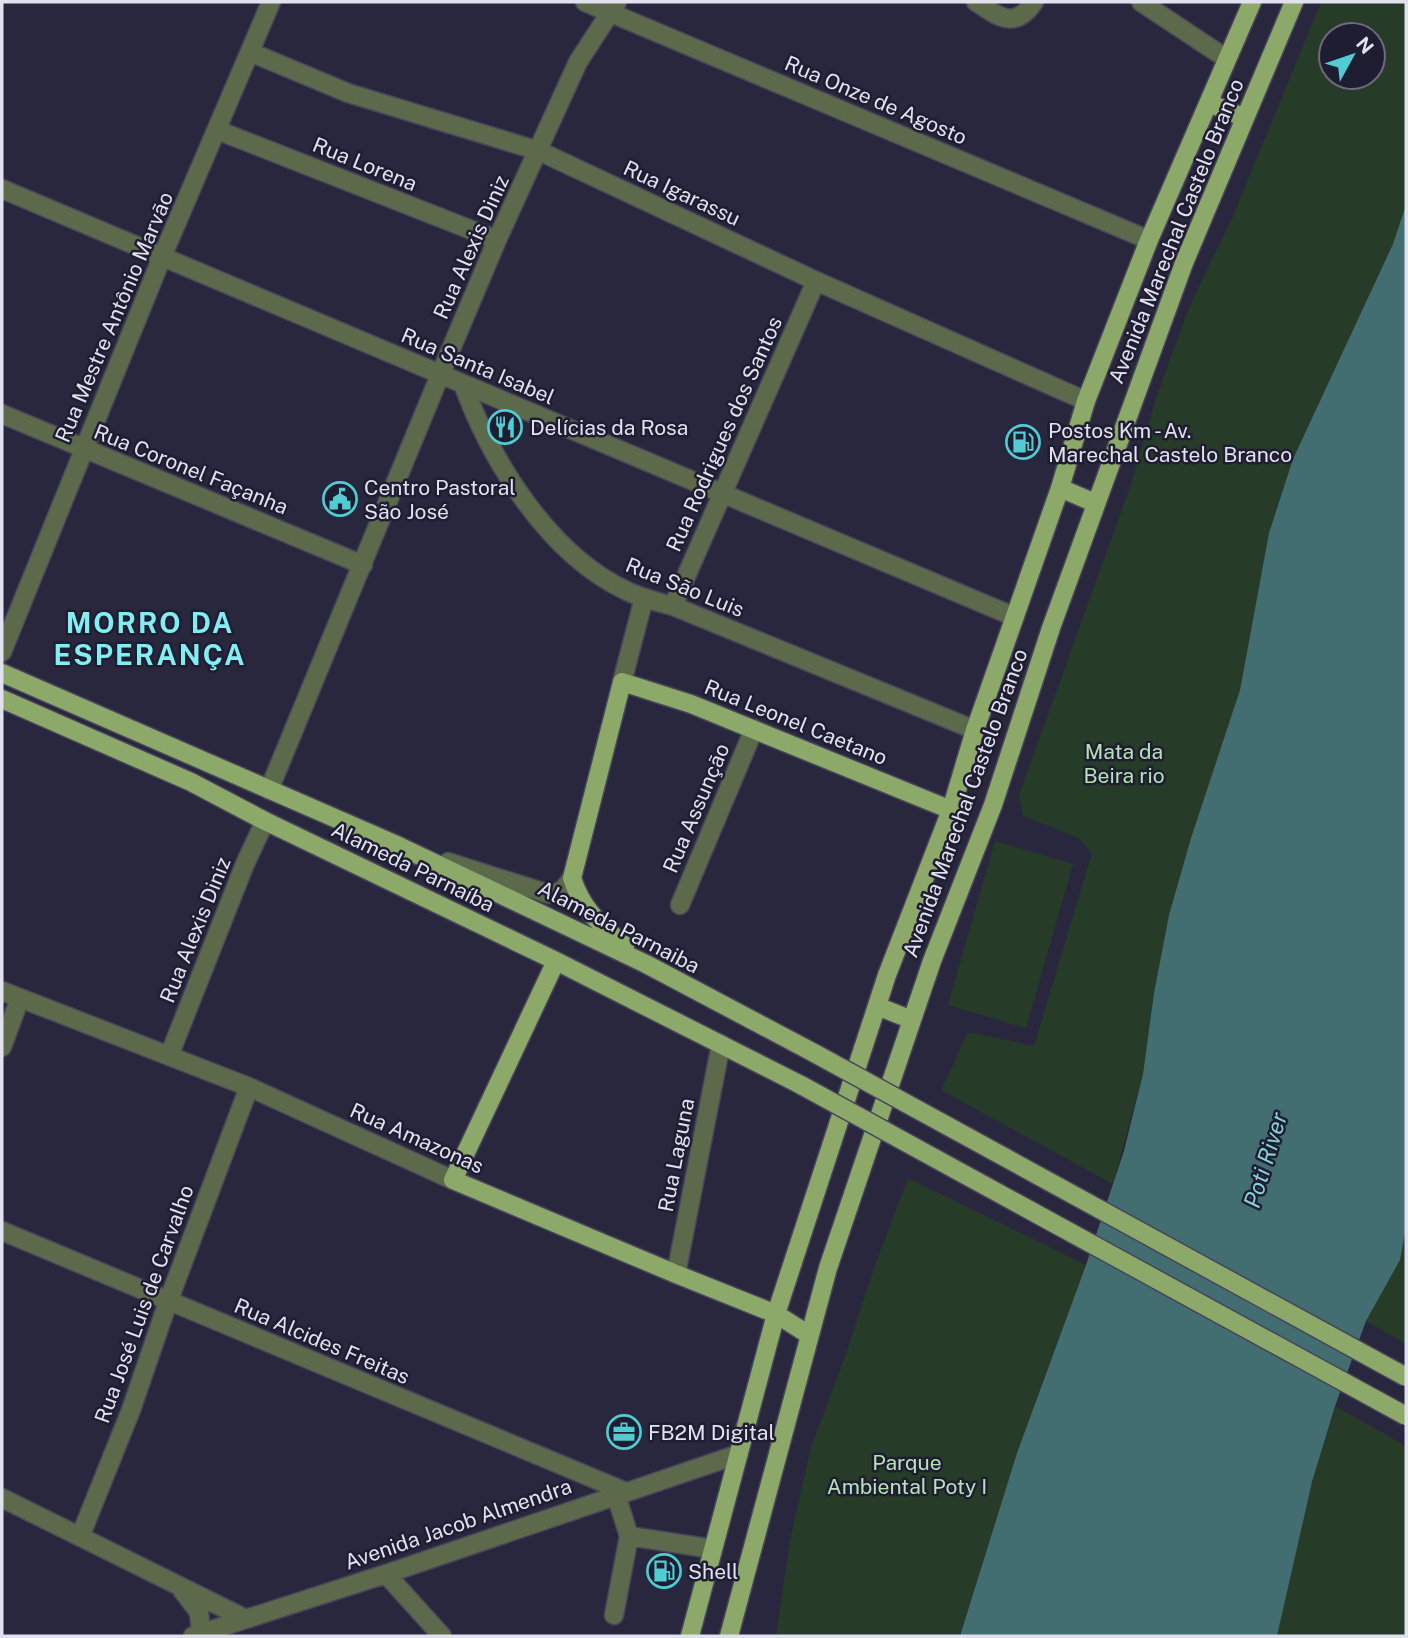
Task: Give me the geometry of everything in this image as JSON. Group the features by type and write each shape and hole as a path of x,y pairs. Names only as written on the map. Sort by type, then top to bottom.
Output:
{"main road":[{"name":"Avenida Marechal Castelo Branco","path":"690,1636 776,1314 877,1006 951,810 975,730 1060,488 1086,401 1149,240 1252,2"},
{"name":"Avenida Marechal Castelo Branco","path":"728,1636 828,1268 932,961 993,805 1095,503 1184,263 1294,2"},
{"path":"1209,103 1245,118"},
{"path":"1060,488 1095,503"},
{"name":"Alameda Parnaiba","path":"2,673 399,846 646,964 1406,1377"},
{"path":"622,682 572,878 578,898 598,923 646,964"},
{"name":"Rua Leonel Caetano","path":"622,682 651,690 754,729 951,810"},
{"name":"Alameda Parnaíba","path":"4,705 191,782 265,821 721,1044 801,1085 1406,1416"},
{"path":"453,1180 556,961"},
{"path":"877,1006 912,1020"},
{"name":"Rua Amazonas","path":"453,1180 676,1275 776,1314 809,1335"}],"street":[{"name":"Rua Mestre Antônio Marvão","path":"2,652 162,257 271,2"},
{"name":"Rua Onze de Agosto","path":"585,2 613,7 1149,240"},
{"path":"976,2 997,16 1007,18 1026,14 1034,2"},
{"path":"1141,2 1227,59"},
{"name":"Rua Alexis Diniz","path":"269,790 497,240 578,62 613,7"},
{"name":"Rua Igarassu","path":"250,52 348,93 538,151 816,281 1086,401"},
{"name":"Rua Lorena","path":"217,130 497,240"},
{"name":"Rua Santa Isabel","path":"2,189 1015,617"},
{"name":"Rua Rodrigues dos Santos","path":"673,606 816,281"},
{"name":"Rua São Luis","path":"463,384 501,465 528,504 559,541 595,573 626,591 673,606 975,730"},
{"name":"Rua Coronel Façanha","path":"2,414 363,565"},
{"path":"622,682 643,598"},
{"name":"Rua Assunção","path":"680,905 754,729"},
{"name":"Rua Alexis Diniz","path":"169,1056 245,864 265,821"},
{"name":"Alameda Parnaiba","path":"399,846 549,894 564,890 572,878"},
{"name":"Rua Amazonas","path":"2,991 249,1087 453,1180"},
{"path":"2,1047 20,998"},
{"name":"Rua Laguna","path":"676,1275 721,1044"},
{"name":"Rua José Luis de Carvalho","path":"79,1536 131,1410 168,1302 249,1087"},
{"name":"Rua Alcides Freitas","path":"2,1231 621,1493"},
{"name":"Avenida Jacob Almendra","path":"197,1635 386,1574 738,1454"},
{"path":"614,1615 629,1536 621,1493"},
{"path":"2,1498 246,1619"},
{"path":"629,1536 713,1549"},
{"path":"386,1574 442,1636"},
{"path":"178,1585 199,1612 197,1635"}],"green space":[{"name":"Mata da Beira rio","path":"1321,2 1406,2 1406,205 1393,244 1293,459 1269,533 1240,690 1191,838 1169,915 1154,993 1143,1074 1113,1184 941,1090 968,1032 1034,1046 1092,853 1079,838 1023,816 1019,795 1130,487 1157,395 1191,303 1233,216"},
{"path":"995,841 1073,864 1026,1028 948,1005"},
{"name":"Parque Ambiental Poty I","path":"908,1178 1086,1265 1017,1453 960,1636 776,1636 790,1540 811,1447"},
{"path":"1406,1227 1406,1344 1366,1321 1400,1260"},
{"path":"1335,1406 1406,1446 1406,1636 1277,1636 1312,1482"}],"water":[{"name":"Poti River","path":"1406,205 1406,1227 1400,1260 1366,1321 1335,1406 1312,1482 1277,1636 960,1636 1017,1453 1086,1265 1124,1151 1143,1074 1154,993 1169,915 1191,838 1240,690 1269,533 1293,459 1393,244"}],"place":[{"name":"Delícias da Rosa","path":"505,427"},
{"name":"Postos Km - Av. Marechal Castelo Branco","path":"1023,442"},
{"name":"Centro Pastoral São José","path":"340,499"},
{"name":"FB2M Digital","path":"624,1432"},
{"name":"Shell","path":"664,1571"}],"district":[{"name":"MORRO DA ESPERANÇA","path":"150,638"}]}
